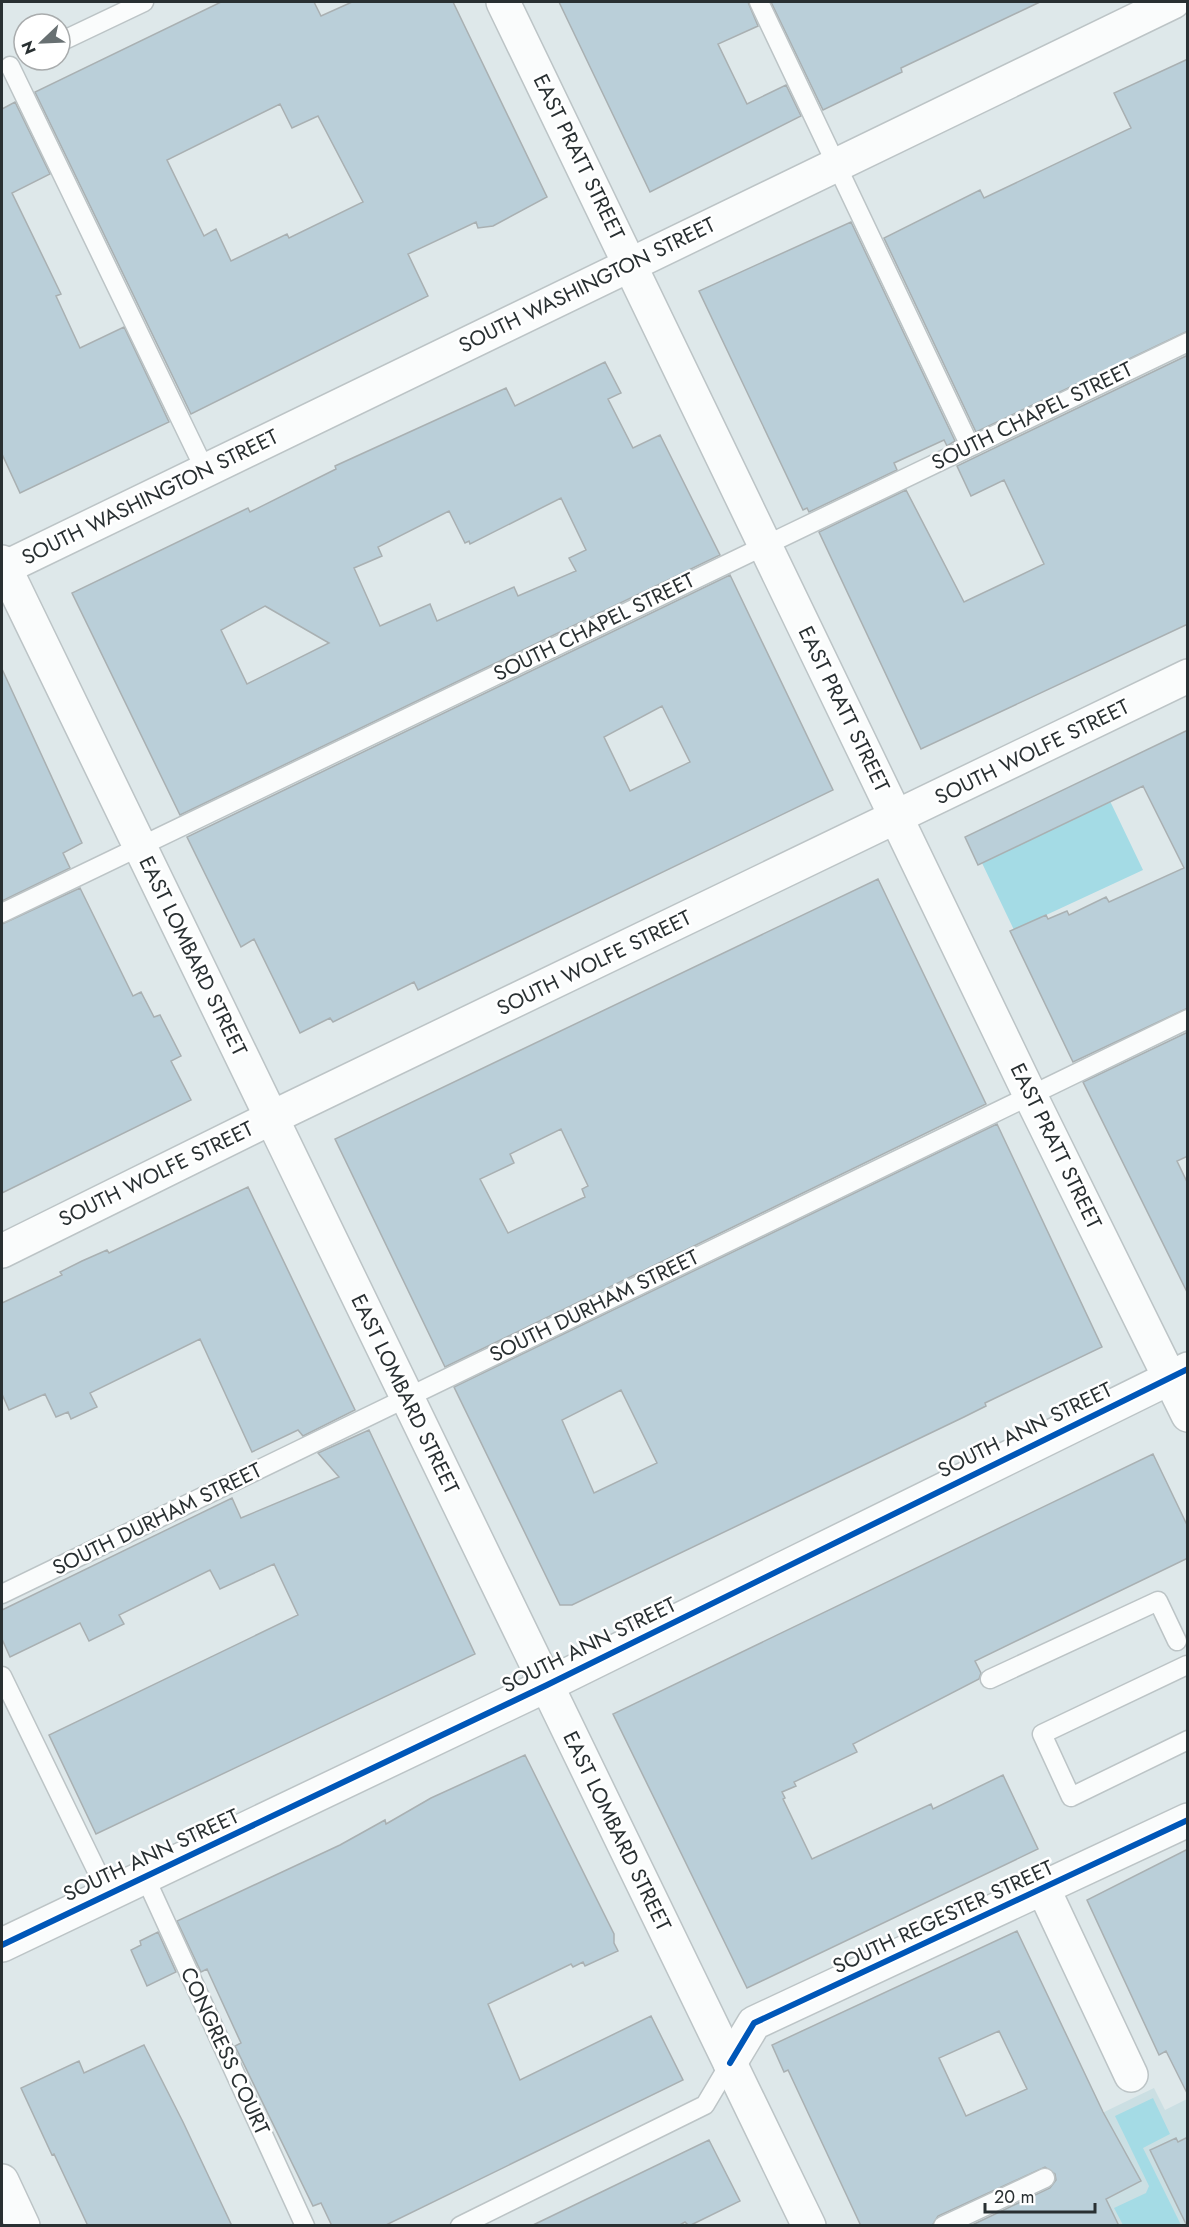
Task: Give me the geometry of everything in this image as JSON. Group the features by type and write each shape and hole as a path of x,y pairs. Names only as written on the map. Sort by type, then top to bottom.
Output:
{"main road":[{"name":"EAST PRATT STREET","path":"503,2 1030,1095 1179,1373 1188,1415"},
{"name":"SOUTH WASHINGTON STREET","path":"2,566 1173,2"},
{"name":"EAST LOMBARD STREET","path":"2,566 809,2226"},
{"name":"SOUTH WOLFE STREET","path":"2,1251 271,1118 1188,676"},
{"name":"SOUTH ANN STREET","path":"2,1945 546,1685 1179,1373"},
{"name":"SOUTH REGESTER STREET","path":"730,2063 754,2023 1188,1820"},
{"path":"1043,1888 1131,2075"},
{"path":"2,2181 23,2226"}],"lane":[{"path":"72,36 144,2"},
{"path":"759,2 970,446"},
{"path":"15,72 205,470"},
{"name":"SOUTH CHAPEL STREET","path":"2,913 1188,342"},
{"name":"SOUTH DURHAM STREET","path":"2,1594 1188,1019"},
{"path":"990,1679 1158,1601 1182,1638 1187,1666 1042,1734 1071,1797 1188,1740"},
{"path":"2,1676 108,1894"},
{"name":"CONGRESS COURT","path":"145,1877 305,2226"},
{"name":"SOUTH REGESTER STREET","path":"460,2226 705,2104 730,2063"},
{"path":"943,2226 1045,2178"}],"shaded area":[{"path":"1110,801 1143,870 1014,930 982,863"},
{"path":"1154,2088 1165,2110 1187,2099 1187,2225 973,2226 1063,2181 1044,2141"},
{"path":"1153,2098 1170,2134 1143,2148 1181,2225 1123,2225 1114,2208 1146,2193 1149,2186 1115,2116"}],"building":[{"path":"221,2 314,2 321,16 352,2 453,2 547,197 493,226 478,228 476,222 408,254 428,296 191,414 35,92","holes":["280,104 292,128 318,116 363,202 289,238 287,234 231,261 216,229 204,236 167,160"]},
{"path":"559,2 748,2 758,26 718,44 747,104 786,85 801,116 650,192"},
{"path":"771,2 1040,2 901,68 902,72 823,110"},
{"path":"1188,59 1188,331 976,432 884,238 980,190 984,198 1131,128 1114,93"},
{"path":"15,102 50,174 12,193 61,294 56,296 80,348 124,327 169,422 20,493 2,454 2,109"},
{"path":"851,222 955,441 947,446 944,440 894,463 897,470 809,512 807,508 803,510 699,291"},
{"path":"1188,355 1188,624 921,749 819,532 906,490 964,602 1044,564 1004,480 971,496 957,466"},
{"path":"605,362 621,393 608,399 633,448 660,435 720,555 180,815 72,593 248,508 250,512 336,469 335,466 506,388 515,406","holes":["561,498 586,550 569,558 576,571 518,596 514,587 437,621 430,604 380,626 354,568 382,556 378,547 449,511 465,543 469,541 470,544","265,606 329,643 247,684 221,630"]},
{"path":"730,575 833,790 418,990 414,982 333,1022 330,1018 300,1033 254,939 241,947 187,837","holes":["662,706 690,762 630,791 604,737"]},
{"path":"2,669 82,843 63,853 70,868 2,901"},
{"path":"1188,730 1188,1008 1073,1062 1010,931 1046,915 1048,919 1067,911 1069,915 1106,897 1109,902 1184,868 1143,786 978,865 965,837"},
{"path":"878,879 986,1104 445,1367 335,1139","holes":["561,1129 588,1186 582,1189 585,1197 508,1233 480,1179 514,1163 510,1154"]},
{"path":"80,888 133,996 141,992 154,1017 160,1015 181,1056 171,1061 191,1100 2,1193 2,924"},
{"path":"1188,1032 1188,1156 1177,1161 1188,1184 1188,1294 1083,1082"},
{"path":"997,1124 1102,1347 985,1403 986,1406 964,1417 572,1605 560,1605 454,1387","holes":["621,1390 657,1463 594,1493 562,1420"]},
{"path":"248,1187 355,1410 303,1436 298,1430 252,1452 200,1339 90,1393 97,1407 71,1419 68,1412 56,1417 45,1394 9,1410 2,1394 2,1303 62,1275 60,1272 82,1261 107,1250 109,1253"},
{"path":"369,1430 475,1654 96,1834 49,1735 298,1615 274,1564 220,1589 210,1570 119,1615 124,1624 89,1641 80,1623 10,1657 2,1639 2,1610 232,1498 241,1518 339,1477 318,1453"},
{"path":"1153,1454 1188,1527 1188,1558 975,1661 981,1673 979,1679 853,1744 857,1752 794,1782 796,1786 782,1792 785,1798 783,1799 812,1859 931,1804 933,1809 1003,1775 1038,1849 747,1988 613,1714"},
{"path":"525,1755 614,1934 614,1943 618,1951 585,1966 583,1962 573,1967 571,1964 488,2004 520,2080 651,2016 683,2080 384,2226 332,2226 321,2203 313,2206 235,2046 241,2043 207,1969 201,1972 177,1921 340,1845 385,1820 386,1824 431,1798"},
{"path":"1188,1849 1188,2095 1166,2051 1159,2055 1087,1900"},
{"path":"1017,1931 1103,2112 1141,2181 1106,2199 1119,2226 970,2226 1050,2188 1056,2180 1055,2174 1045,2167 938,2216 932,2226 861,2226 788,2070 784,2072 772,2045","holes":["999,2031 1027,2089 966,2116 939,2058"]},
{"path":"158,1932 176,1972 147,1986 131,1950 141,1945 140,1941"},
{"path":"144,2045 232,2226 88,2226 54,2154 52,2155 21,2088 79,2061 84,2073"},
{"path":"1188,2137 1187,2226 1150,2150 1176,2138 1178,2142"},
{"path":"709,2140 740,2201 689,2226 685,2222 678,2226 531,2226"}],"cycle path":[{"path":"2,1945 547,1685 1188,1369"},
{"path":"730,2063 754,2023 1188,1820"}]}
